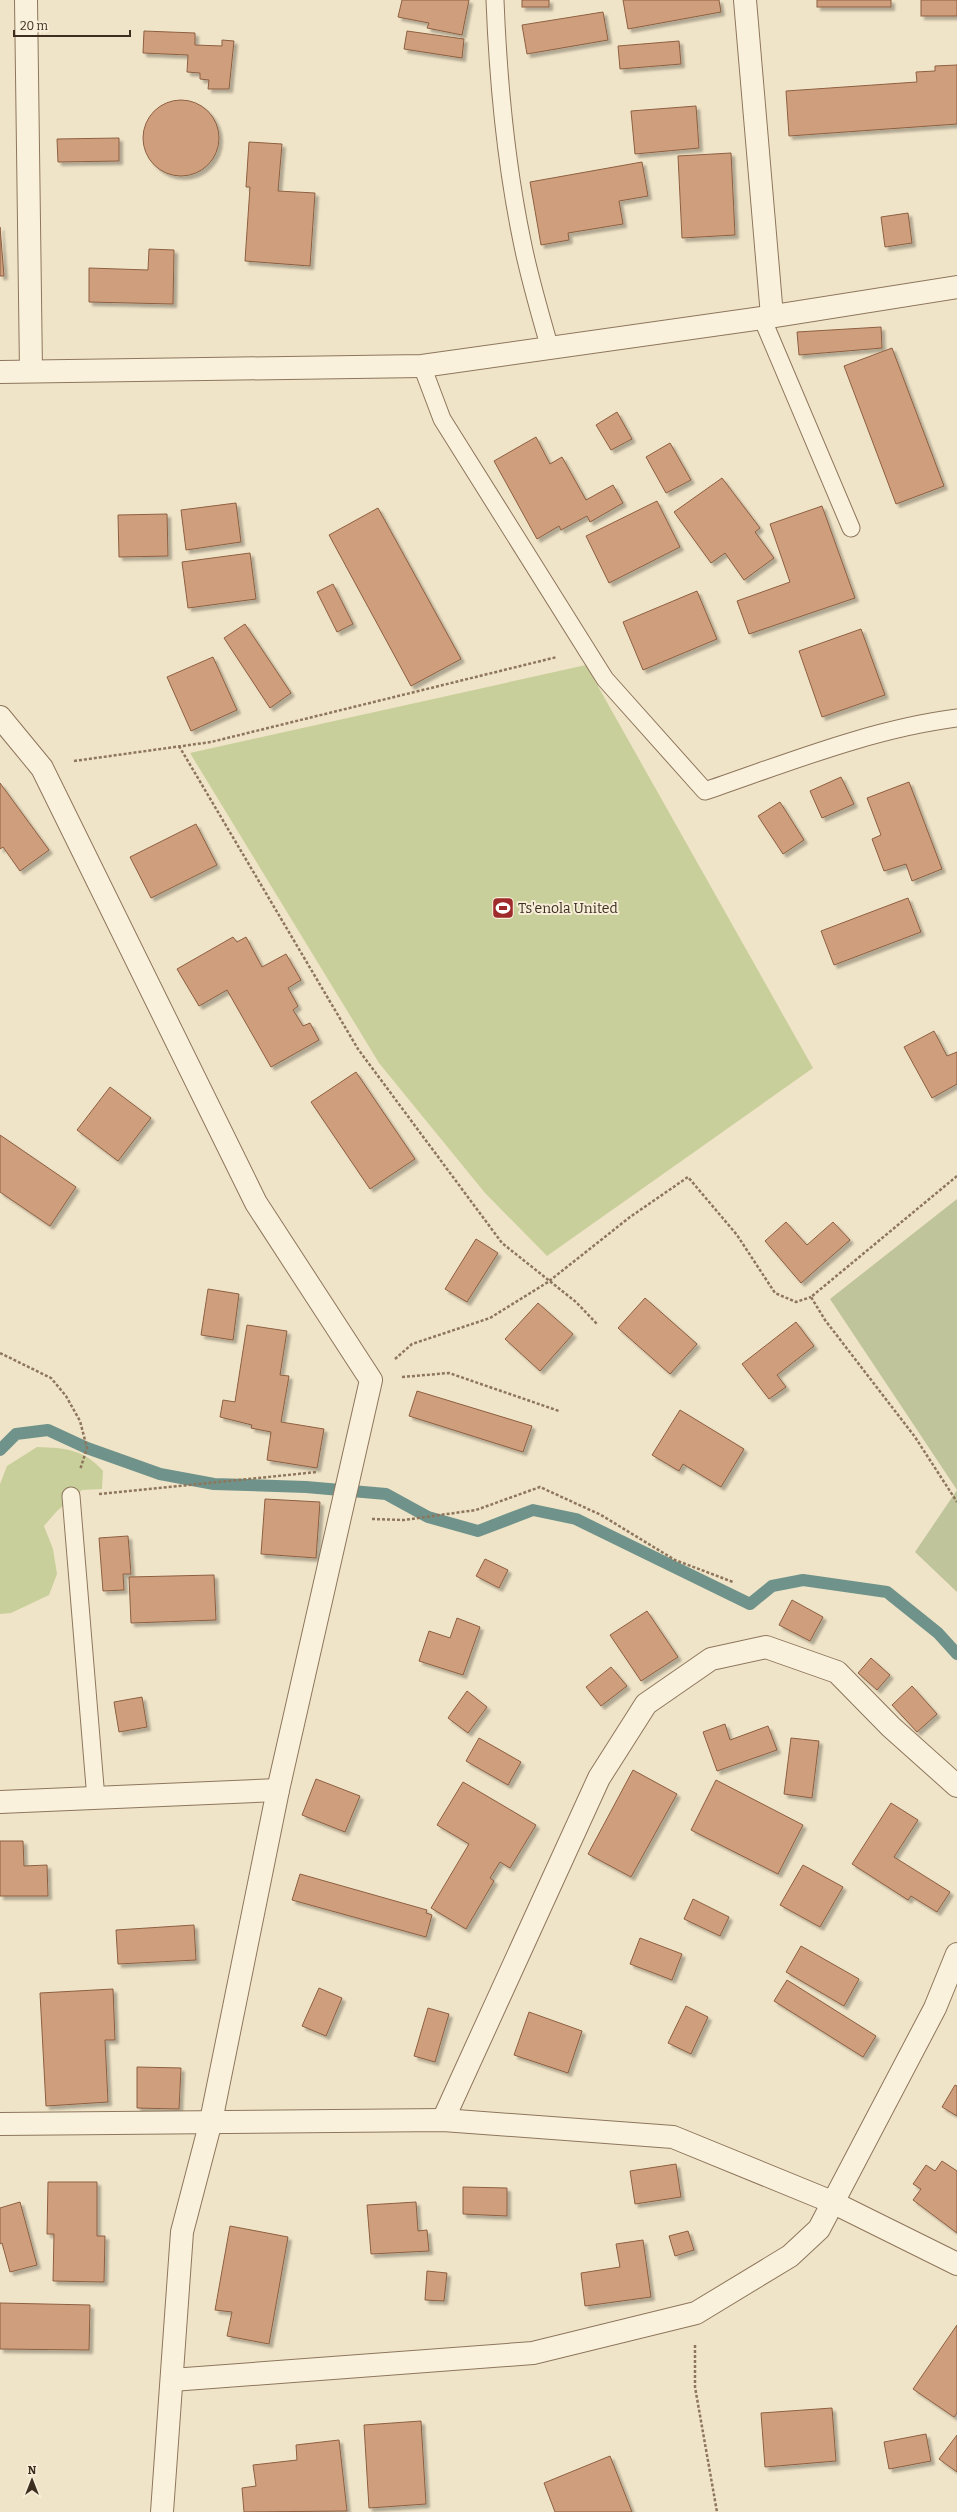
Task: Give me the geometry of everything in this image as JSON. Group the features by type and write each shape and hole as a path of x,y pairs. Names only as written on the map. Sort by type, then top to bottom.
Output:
{"street":[{"path":"26,0 31,371"},
{"path":"745,0 767,317"},
{"path":"0,372 422,366 767,317 957,287"},
{"path":"0,716 42,768 256,1203 371,1380 342,1517 278,1790 211,2121 182,2232 162,2512"},
{"path":"443,2120 599,1778 646,1704 711,1659 766,1647 837,1672 891,1727 957,1786"},
{"path":"0,1802 278,1790"},
{"path":"172,2380 533,2353 696,2313 790,2256 819,2229 935,2008 957,1954"},
{"path":"0,2124 443,2120 673,2137 832,2202 957,2264"}],"lane":[{"path":"495,0 496,44 515,198 522,241 550,349"},
{"path":"767,317 851,528"},
{"path":"422,366 442,419 605,679 704,791 787,763 917,724 957,718"},
{"path":"71,1496 96,1799"}],"path":[{"path":"42,768 89,757 211,742 587,650"},
{"path":"179,746 358,1049 502,1243 548,1282 576,1302 597,1324"},
{"path":"371,1380 412,1344 490,1318 548,1282 630,1217 688,1177 737,1235 775,1293 796,1302 811,1297 957,1176"},
{"path":"811,1297 825,1320 916,1437 957,1502"},
{"path":"0,1353 51,1378 66,1396 80,1421 87,1448 71,1496 137,1492 352,1468"},
{"path":"371,1380 449,1373 559,1411"},
{"path":"342,1517 404,1520 476,1510 540,1487 601,1515 675,1560 733,1582"},
{"path":"696,2313 695,2387 717,2512"}],"green space":[{"name":"Ts'enola United","path":"586,665 813,1068 547,1256 485,1193 379,1063 190,753"},
{"path":"957,1199 957,1490 830,1299"},
{"path":"37,1447 65,1449 89,1458 103,1471 102,1489 82,1490 57,1511 44,1526 53,1549 57,1574 49,1595 11,1613 0,1614 0,1484 7,1466"},
{"path":"957,1490 957,1592 915,1552"}],"building":[{"path":"402,0 469,0 462,35 427,28 429,23 398,17"},
{"path":"522,0 549,0 549,7 522,7"},
{"path":"623,0 719,0 721,12 628,29"},
{"path":"817,0 891,0 891,7 817,7"},
{"path":"921,0 957,0 957,16 921,16"},
{"path":"603,12 608,40 527,54 522,25"},
{"path":"144,31 195,33 195,45 222,46 222,40 234,41 229,89 208,89 209,80 200,79 200,73 187,72 188,55 143,53"},
{"path":"407,31 464,39 462,58 404,49"},
{"path":"679,41 681,64 620,69 618,46"},
{"path":"957,65 957,124 789,136 786,91 917,82 916,72 935,71 935,66"},
{"path":"181,100 195,103 208,111 216,124 219,138 216,152 208,165 195,173 181,176 167,173 154,165 146,152 143,138 146,124 154,111 167,103"},
{"path":"696,106 699,148 635,154 631,111"},
{"path":"119,138 119,161 58,162 57,139"},
{"path":"249,142 282,144 278,191 315,193 310,266 245,261 250,187 246,187"},
{"path":"731,153 735,235 682,238 678,156"},
{"path":"642,162 648,196 619,201 623,224 568,233 569,240 541,245 530,182"},
{"path":"908,213 912,243 885,247 881,217"},
{"path":"0,227 4,276 0,276"},
{"path":"149,249 174,250 173,304 89,302 89,268 148,270"},
{"path":"881,327 882,348 799,355 797,332"},
{"path":"892,348 944,486 896,504 844,366"},
{"path":"617,412 632,439 611,450 596,425"},
{"path":"536,437 550,464 562,457 586,500 613,485 623,503 590,522 587,516 561,530 559,526 537,539 494,461"},
{"path":"670,443 691,480 666,493 646,457"},
{"path":"722,478 760,528 755,532 774,558 744,580 725,553 711,563 674,512"},
{"path":"657,501 680,547 609,583 586,536"},
{"path":"236,503 241,542 186,550 181,510"},
{"path":"822,506 855,598 749,634 737,601 790,582 770,524"},
{"path":"378,508 461,659 411,686 329,535"},
{"path":"167,514 168,556 119,557 118,515"},
{"path":"250,553 256,599 188,608 182,562"},
{"path":"333,584 353,624 337,632 317,592"},
{"path":"697,591 717,639 643,670 623,622"},
{"path":"245,624 291,693 270,708 224,638"},
{"path":"861,629 885,695 822,717 799,651"},
{"path":"213,657 237,710 191,731 167,677"},
{"path":"841,777 854,804 822,818 810,791"},
{"path":"909,782 942,869 912,881 906,864 884,871 872,839 881,835 867,798"},
{"path":"0,783 49,850 20,871 3,847 0,849"},
{"path":"780,802 804,840 783,854 758,816"},
{"path":"196,824 217,865 151,898 130,857"},
{"path":"908,898 921,932 834,965 821,931"},
{"path":"233,937 237,942 246,937 262,967 286,954 301,980 288,988 298,1006 293,1010 303,1026 310,1023 319,1040 271,1067 227,990 199,1006 177,969"},
{"path":"934,1031 947,1056 957,1052 957,1084 932,1098 904,1047"},
{"path":"356,1072 415,1159 370,1189 311,1102"},
{"path":"110,1087 151,1118 118,1161 77,1130"},
{"path":"0,1135 76,1187 50,1226 0,1192"},
{"path":"786,1222 807,1245 833,1222 850,1240 801,1283 765,1241"},
{"path":"476,1239 498,1253 467,1302 445,1289"},
{"path":"208,1289 239,1294 233,1340 201,1335"},
{"path":"645,1298 697,1344 670,1374 618,1328"},
{"path":"538,1303 573,1334 540,1371 505,1339"},
{"path":"796,1322 814,1346 777,1375 786,1387 769,1399 742,1364"},
{"path":"247,1325 287,1331 280,1375 289,1376 281,1422 324,1429 317,1468 267,1460 271,1432 251,1428 252,1425 220,1417 223,1400 235,1402"},
{"path":"417,1391 532,1426 523,1452 409,1416"},
{"path":"680,1410 744,1449 721,1487 683,1464 679,1471 652,1455"},
{"path":"265,1499 320,1502 316,1558 261,1554"},
{"path":"128,1536 131,1574 123,1574 124,1590 103,1591 99,1538"},
{"path":"485,1559 508,1570 499,1588 476,1576"},
{"path":"214,1575 216,1620 131,1623 129,1577"},
{"path":"792,1600 823,1617 810,1641 779,1625"},
{"path":"647,1611 678,1657 641,1681 610,1635"},
{"path":"457,1618 480,1627 463,1675 419,1661 429,1631 450,1638"},
{"path":"871,1658 890,1675 877,1690 858,1673"},
{"path":"611,1667 627,1686 601,1706 586,1687"},
{"path":"912,1686 937,1714 917,1732 892,1705"},
{"path":"467,1691 487,1707 468,1733 448,1718"},
{"path":"142,1697 147,1727 119,1732 114,1702"},
{"path":"725,1724 730,1740 768,1726 777,1750 717,1771 703,1732"},
{"path":"479,1738 521,1762 508,1785 466,1761"},
{"path":"791,1738 819,1741 812,1798 784,1794"},
{"path":"633,1770 677,1794 631,1877 588,1854"},
{"path":"316,1779 360,1796 345,1832 302,1815"},
{"path":"716,1780 803,1825 778,1874 691,1830"},
{"path":"463,1782 536,1825 510,1868 500,1862 490,1878 494,1881 466,1929 431,1908 469,1844 437,1825"},
{"path":"891,1803 918,1820 894,1857 950,1892 937,1912 911,1896 908,1900 852,1864"},
{"path":"0,1841 23,1841 24,1866 47,1865 48,1896 0,1896"},
{"path":"803,1865 843,1887 820,1927 780,1905"},
{"path":"300,1874 427,1910 426,1913 432,1915 426,1937 292,1900"},
{"path":"693,1899 729,1917 720,1936 684,1919"},
{"path":"194,1925 196,1960 118,1964 116,1930"},
{"path":"640,1938 682,1954 672,1980 630,1964"},
{"path":"801,1946 859,1979 844,2006 786,1972"},
{"path":"787,1980 876,2036 863,2057 774,2001"},
{"path":"319,1988 342,1998 326,2036 302,2026"},
{"path":"113,1989 115,2040 105,2040 108,2102 46,2106 40,1993"},
{"path":"686,2006 708,2017 691,2054 668,2043"},
{"path":"428,2008 449,2014 435,2062 414,2056"},
{"path":"529,2012 582,2031 568,2073 514,2055"},
{"path":"137,2067 181,2068 179,2109 137,2108"},
{"path":"955,2085 957,2086 957,2116 942,2107"},
{"path":"942,2161 957,2171 957,2233 913,2200 921,2189 913,2184 926,2165 935,2171"},
{"path":"676,2164 681,2197 635,2204 630,2171"},
{"path":"48,2182 97,2182 97,2236 105,2236 104,2282 53,2281 54,2234 47,2234"},
{"path":"463,2187 507,2188 507,2216 463,2214"},
{"path":"20,2202 37,2265 10,2272 2,2243 0,2244 0,2208"},
{"path":"416,2202 418,2231 427,2230 429,2251 371,2254 367,2205"},
{"path":"230,2226 288,2237 269,2344 227,2336 232,2312 215,2310"},
{"path":"688,2231 694,2250 675,2256 669,2236"},
{"path":"643,2240 651,2297 585,2306 581,2273 620,2267 616,2244"},
{"path":"427,2271 447,2273 444,2301 425,2300"},
{"path":"0,2303 90,2305 89,2350 0,2349"},
{"path":"957,2325 957,2413 954,2417 913,2389"},
{"path":"832,2408 836,2461 765,2467 761,2413"},
{"path":"421,2421 426,2504 369,2508 364,2425"},
{"path":"926,2434 931,2461 889,2469 884,2442"},
{"path":"957,2435 957,2472 939,2459"},
{"path":"339,2440 347,2511 244,2512 242,2488 256,2486 253,2465 297,2460 296,2445"},
{"path":"610,2456 632,2512 555,2512 544,2483"}],"waterway":[{"path":"0,1450 16,1434 48,1430 87,1448 160,1474 214,1484 306,1487 386,1494 428,1517 478,1531 533,1510 576,1519 750,1604 772,1586 803,1580 887,1592 938,1633 957,1654"}],"place":[{"name":"Ts'enola United","path":"503,908"}]}
